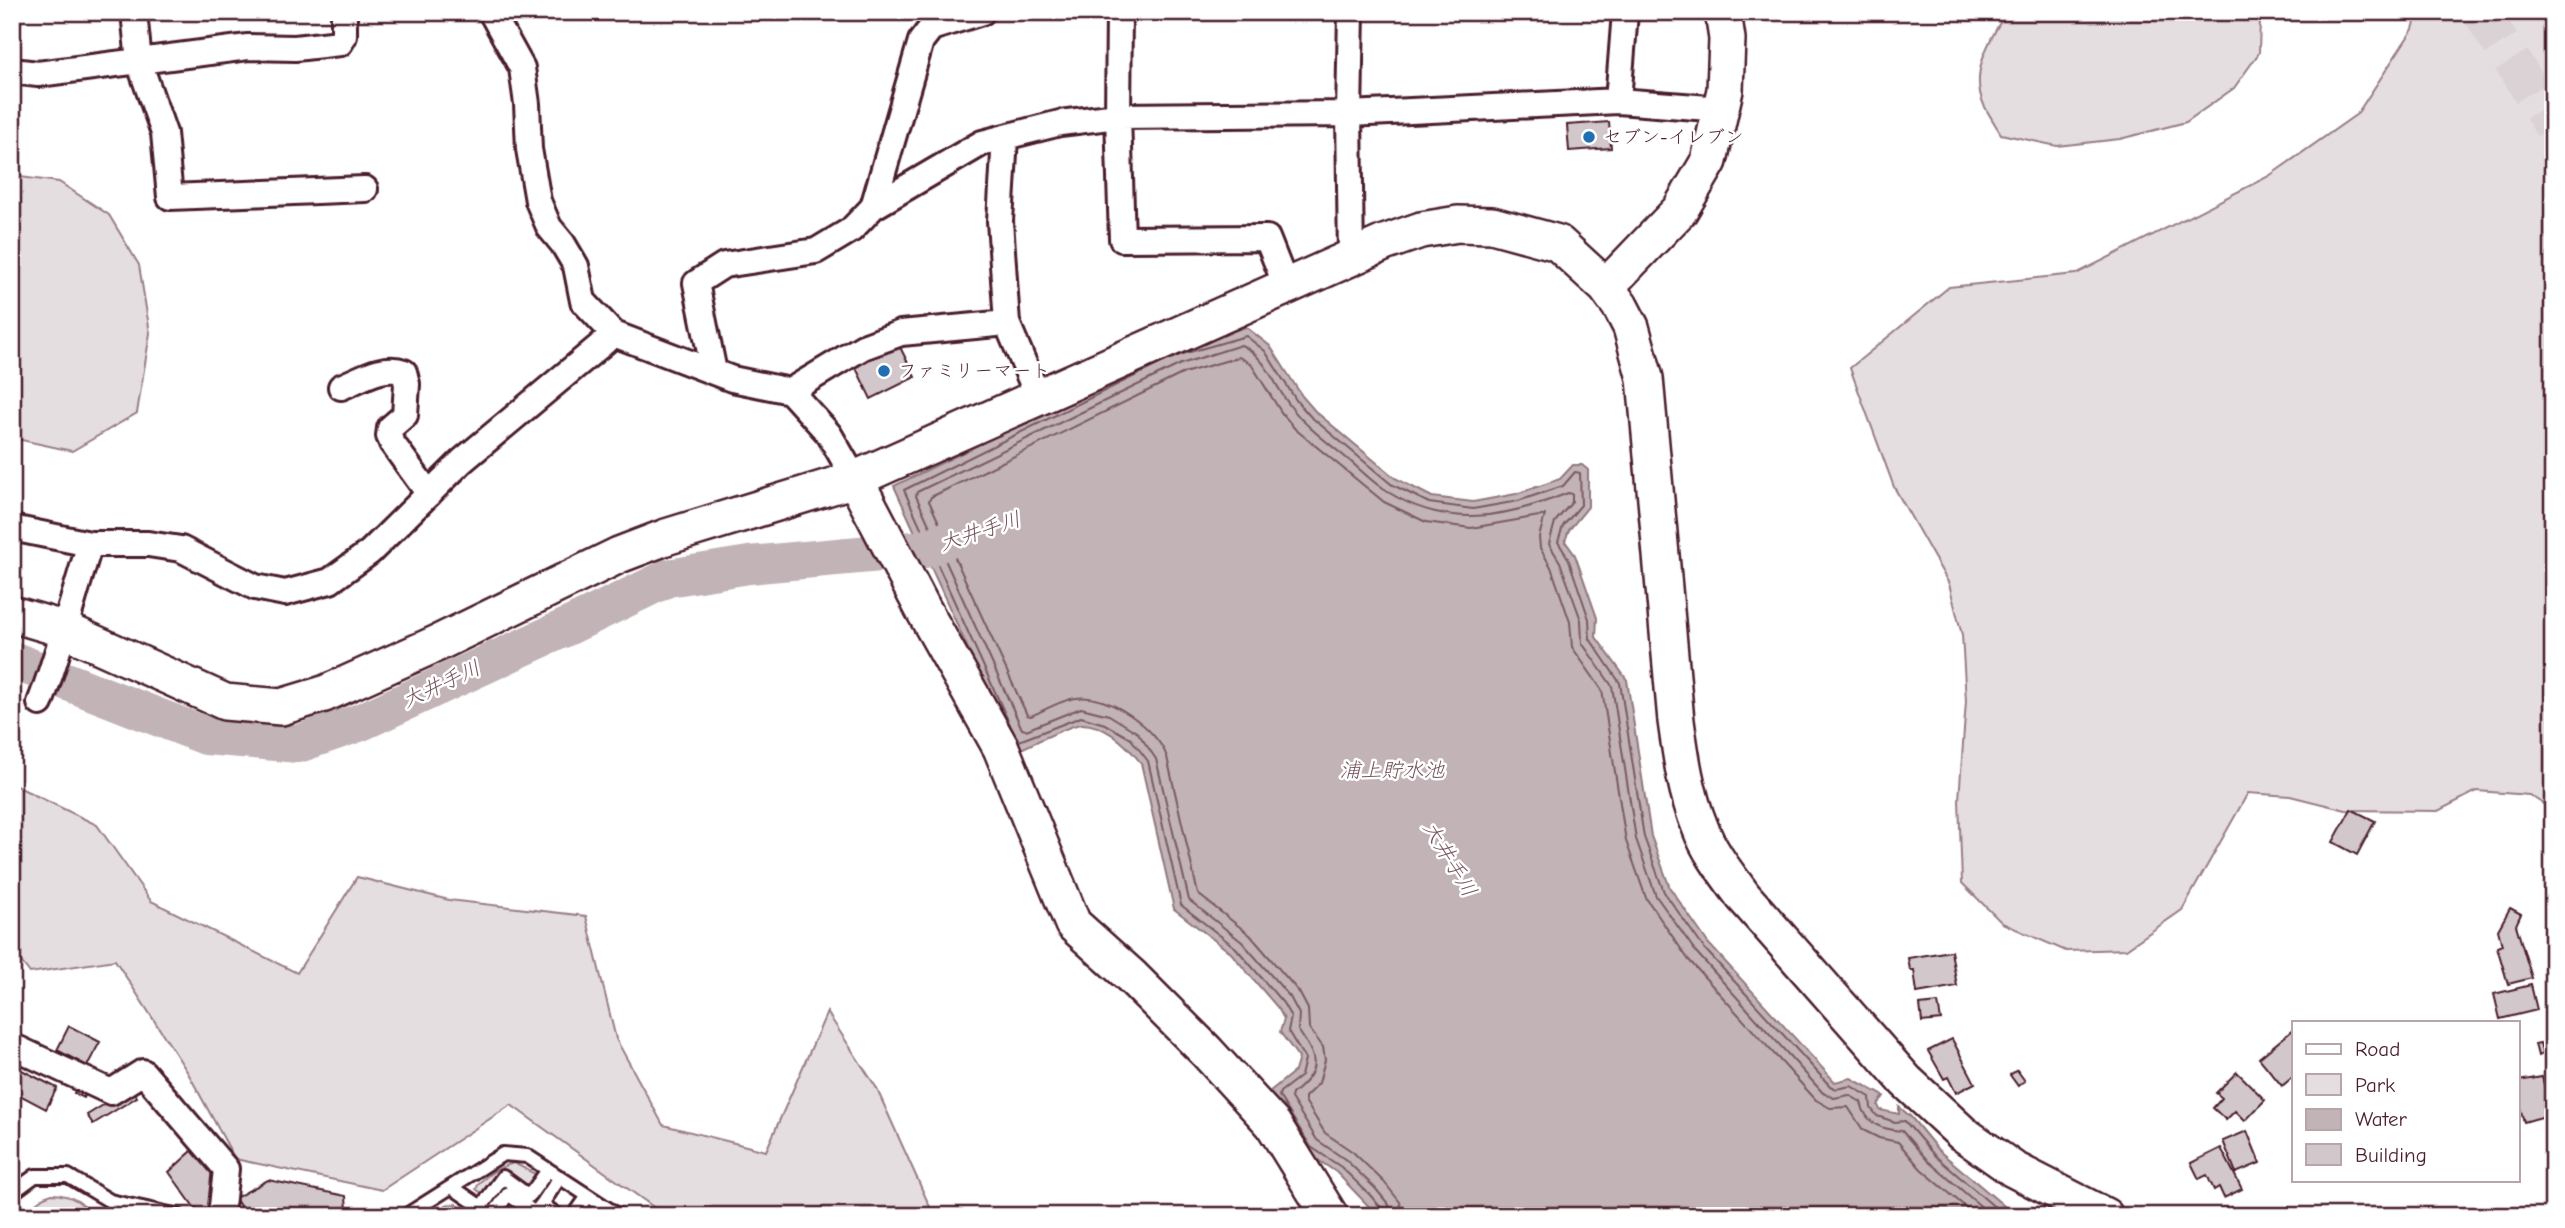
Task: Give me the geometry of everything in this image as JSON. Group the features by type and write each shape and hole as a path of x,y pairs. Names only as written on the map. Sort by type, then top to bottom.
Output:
{"street":[{"path":"134,12 139,62 164,132 170,197 365,189"},
{"path":"12,71 38,74 248,47 295,48 340,43 344,36 344,12"},
{"path":"491,12 522,68 529,149 538,201 549,227 576,266 583,301 614,334 732,379 790,391 828,434 1001,748 1073,924 1132,976 1273,1124 1330,1216"},
{"path":"873,207 921,41 931,27 982,12"},
{"path":"1119,12 1118,116 1122,239 1267,237 1286,286"},
{"path":"1350,258 1351,12"},
{"path":"1618,101 1625,12"},
{"path":"1606,287 1680,210 1709,161 1722,109 1727,39 1723,12"},
{"path":"714,372 696,284 724,265 816,251 851,230 873,207 982,143 1060,123 1118,116 1349,114 1618,101 1722,109"},
{"path":"1005,137 1000,221 1007,323 1038,397"},
{"path":"12,614 60,645 225,702 281,706 324,694 666,537 855,479 1286,286 1421,230 1458,224 1492,225 1558,243 1606,287 1631,327 1645,378 1676,721 1683,771 1700,828 1718,863 1742,896 1906,1081 1962,1133 2013,1169 2105,1216"},
{"path":"790,391 863,347 901,333 1007,323"},
{"path":"12,528 90,544 148,544 181,549 256,587 285,593 330,581 370,552 462,461 614,334"},
{"path":"341,387 383,370 404,372 407,384 405,415 390,428 389,436 429,494"},
{"path":"40,703 90,544"},
{"path":"12,1046 111,1092 143,1072 226,1169 221,1216"}],"lane":[{"path":"410,1215 503,1154 527,1156 619,1216"},
{"path":"486,1213 508,1194 535,1213 542,1204 554,1173"},
{"path":"486,1213 503,1177 529,1196 554,1173"},
{"path":"12,1193 35,1176 68,1176 110,1201 178,1216"},
{"path":"453,1187 486,1213"},
{"path":"574,1216 588,1196"},
{"path":"110,1201 120,1216"},
{"path":"542,1204 558,1216"}],"green space":[{"path":"2006,12 2256,12 2260,19 2259,53 2234,88 2186,122 2120,139 2057,146 2001,134 1984,105 1980,93 1980,68 1988,45"},
{"path":"2418,12 2553,12 2553,810 2529,795 2477,791 2438,811 2346,810 2290,796 2248,793 2182,910 2126,949 2066,951 2002,923 1962,883 1959,800 1966,701 1962,635 1949,584 1894,487 1850,368 1949,287 2076,274 2269,176 2357,114 2413,29"},
{"path":"12,176 59,182 109,215 139,265 150,333 137,413 72,451 12,438"},
{"path":"12,784 97,825 151,901 297,973 357,877 449,900 586,916 616,1039 663,1125 766,1151 827,1012 876,1087 934,1216 666,1216 511,1105 382,1190 235,1159 188,1073 115,960 30,973 12,950"},
{"path":"514,1163 537,1175 528,1190 502,1173 487,1193 482,1194 476,1189 487,1176"},
{"path":"52,1194 74,1199 91,1214 32,1206"},
{"path":"456,1204 472,1216 456,1211 445,1216 436,1216 437,1211 446,1205"}],"water":[{"name":"浦上貯水池","path":"1246,327 1270,346 1302,396 1315,411 1395,478 1432,497 1473,502 1516,494 1560,479 1573,465 1582,465 1588,470 1588,507 1569,530 1565,541 1575,555 1597,618 1596,637 1627,680 1651,836 1670,888 1708,943 1835,1082 1851,1078 1884,1096 1878,1105 1880,1110 1899,1114 1899,1107 1911,1117 1938,1150 2016,1216 1378,1216 1336,1172 1306,1152 1269,1092 1295,1071 1299,1058 1280,1032 1284,1019 1278,1008 1231,953 1174,909 1141,763 1123,743 1108,732 1082,724 1059,731 1015,752 894,486 1175,349"}],"building":[{"name":"セブン-イレブン","path":"1609,122 1611,148 1569,151 1567,125"},
{"name":"ファミリーマート","path":"898,343 915,377 871,399 854,364"},
{"path":"2351,809 2375,821 2357,855 2333,842"},
{"path":"2510,908 2521,914 2516,925 2532,978 2508,984 2497,947 2502,945 2498,930"},
{"path":"1951,951 1957,986 1917,993 1914,970 1910,970 1908,958"},
{"path":"2531,985 2537,1010 2500,1019 2494,994"},
{"path":"1938,1003 1941,1020 1922,1022 1920,1005"},
{"path":"69,1026 100,1042 87,1066 57,1050"},
{"path":"2292,1031 2292,1078 2282,1086 2259,1058"},
{"path":"1952,1039 1975,1083 1956,1093 1948,1077 1944,1079 1928,1051"},
{"path":"2540,1043 2543,1054 2538,1056 2535,1044"},
{"path":"12,1065 57,1088 46,1109 12,1091"},
{"path":"2017,1070 2025,1081 2018,1086 2010,1075"},
{"path":"2237,1072 2265,1100 2245,1121 2235,1111 2226,1120 2213,1108 2222,1098 2216,1093"},
{"path":"2542,1077 2552,1114 2524,1122 2520,1107 2520,1081"},
{"path":"77,1086 87,1091 84,1098 74,1093"},
{"path":"131,1088 137,1097 93,1124 87,1115"},
{"path":"2247,1131 2260,1163 2236,1173 2223,1141"},
{"path":"2221,1148 2242,1189 2224,1198 2219,1187 2214,1190 2207,1175 2199,1179 2191,1163"},
{"path":"193,1150 214,1176 210,1216 194,1207 169,1172"},
{"path":"268,1180 346,1196 347,1210 269,1207 246,1216 235,1198"}],"waterway":[{"name":"大井手川","path":"12,660 206,736 298,744 361,722 668,578 749,565 925,549 972,530"}],"tunnel":[{"path":"2481,12 2553,126"}],"place":[{"name":"セブン-イレブン","path":"1589,137"},
{"name":"ファミリーマート","path":"884,371"}]}
